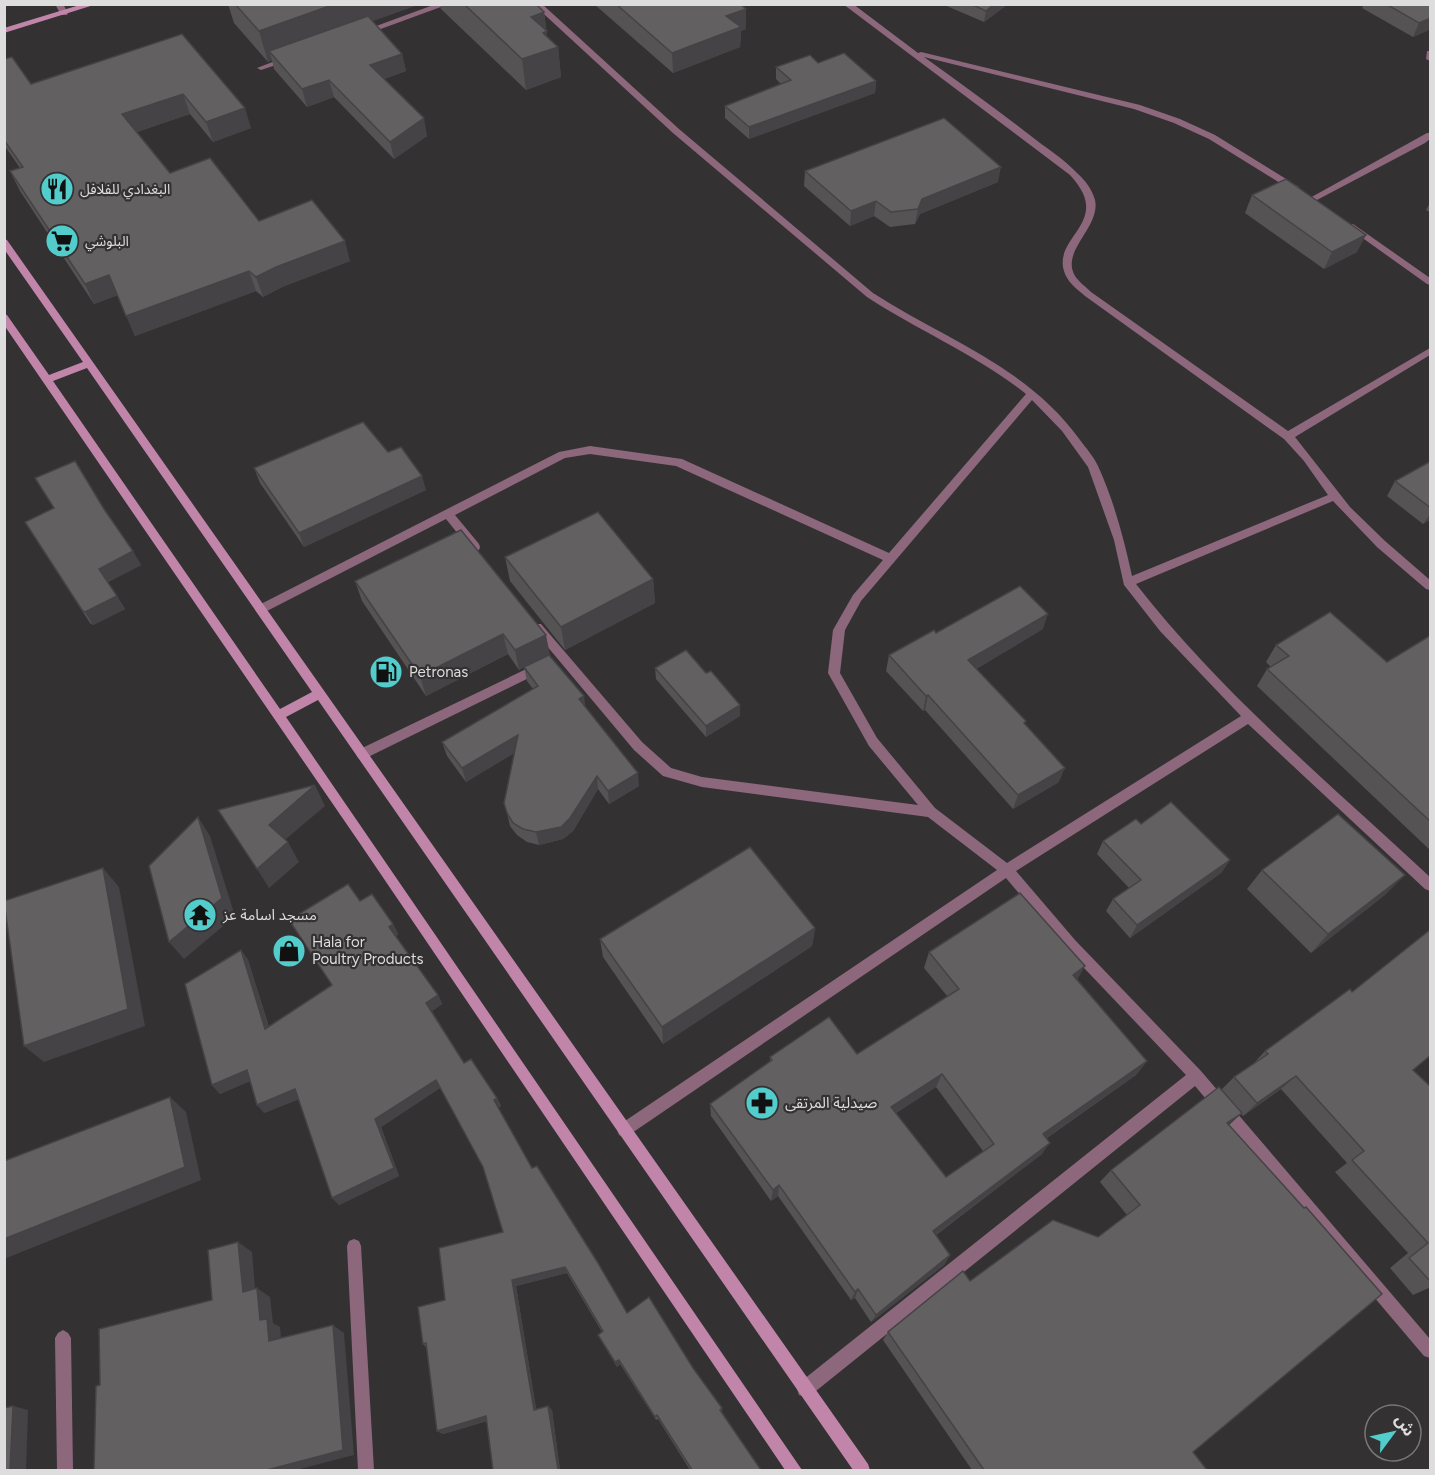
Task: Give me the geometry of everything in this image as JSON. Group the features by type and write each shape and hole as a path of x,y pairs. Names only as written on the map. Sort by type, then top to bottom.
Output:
{"main road":[{"path":"4,31 93,4"},
{"path":"4,242 862,1470"},
{"path":"4,317 279,715 794,1470"},
{"path":"48,379 88,364"},
{"path":"279,715 319,694"}],"street":[{"path":"59,4 64,13"},
{"path":"358,34 445,4"},
{"path":"537,4 676,131 870,295 904,317 978,357 1032,394 1066,428 1092,466 1119,540 1128,582 1164,628 1248,717 1431,885"},
{"path":"847,4 1022,133 1084,185 1092,209 1089,220 1066,261 1068,271 1075,281 1088,294 1288,436 1299,446 1335,496 1387,550 1431,586"},
{"path":"914,52 1137,107 1178,121 1212,137 1321,205"},
{"path":"1431,53 1431,59"},
{"path":"261,68 293,57"},
{"path":"1312,199 1431,135"},
{"path":"1348,224 1431,282"},
{"path":"1288,436 1431,351"},
{"path":"1032,394 858,598 839,630 834,674 873,742 932,812 1007,870 1070,944 1196,1076 1431,1350"},
{"path":"261,609 563,456 590,450 678,462 892,559"},
{"path":"1128,582 1335,496"},
{"path":"449,515 484,559"},
{"path":"533,621 638,746 667,772 702,782 932,812"},
{"path":"362,754 561,657"},
{"path":"624,1130 1007,870 1248,717"},
{"path":"805,1389 1196,1076"},
{"path":"354,1246 366,1470"},
{"path":"63,1338 64,1470"}],"building":[{"path":"235,4 335,4 259,31"},
{"path":"464,4 536,4 544,12 531,17 547,31 543,33 558,47 522,59"},
{"path":"616,4 740,4 746,9 726,16 741,27 672,53"},
{"path":"971,4 994,4 986,11"},
{"path":"1386,4 1431,4 1431,18 1419,23"},
{"path":"368,16 402,54 370,65 424,118 390,142 329,80 302,89 269,51"},
{"path":"182,34 245,108 206,122 183,94 122,114 170,173 210,158 259,221 312,200 345,241 256,277 249,271 126,316 109,275 85,284 10,171 23,167 4,140 4,59 12,57 31,84"},
{"path":"844,53 876,81 749,127 725,106 791,80 776,67 810,55 818,63"},
{"path":"944,118 1001,167 922,199 918,209 891,212 876,201 851,211 805,171"},
{"path":"1286,179 1366,235 1332,252 1252,195"},
{"path":"363,422 388,452 401,447 422,476 299,533 254,468"},
{"path":"75,461 133,551 99,569 117,596 85,612 25,522 54,508 35,478"},
{"path":"1431,461 1431,508 1395,481"},
{"path":"598,512 653,579 561,627 505,557"},
{"path":"461,530 546,635 515,650 503,634 420,676 355,581"},
{"path":"1020,586 1048,614 968,660 1026,721 1024,723 1065,768 1018,795 889,655 934,630 936,633"},
{"path":"1330,612 1387,662 1431,635 1431,822 1267,669 1289,656 1276,645"},
{"path":"686,650 706,673 711,671 740,705 706,726 655,668"},
{"path":"549,655 584,696 579,699 638,773 608,791 597,776 570,818 561,827 536,832 523,829 513,823 504,803 518,735 462,768 442,742 538,686 524,667"},
{"path":"315,785 269,825 288,842 257,869 218,810"},
{"path":"1171,802 1230,860 1137,925 1113,899 1141,880 1103,841 1136,819 1141,824"},
{"path":"1338,814 1405,875 1328,934 1262,870"},
{"path":"198,817 222,898 169,942 149,866"},
{"path":"750,847 815,928 662,1027 600,939"},
{"path":"103,868 128,1009 24,1046 4,901"},
{"path":"348,884 360,901 372,894 393,924 389,927 438,995 426,1003 464,1063 471,1059 497,1098 494,1100 532,1168 537,1166 627,1313 649,1297 693,1368 722,1408 720,1410 761,1470 692,1470 619,1360 615,1362 598,1335 603,1331 565,1267 512,1280 534,1410 548,1406 558,1470 493,1470 486,1416 437,1431 426,1343 423,1344 418,1307 445,1300 439,1248 503,1232 483,1167 436,1080 375,1119 394,1168 332,1198 295,1089 257,1105 247,1070 212,1085 185,984 241,950 265,1029 332,985 289,920"},
{"path":"1020,893 1085,966 1073,975 1147,1061 1043,1134 1050,1143 933,1231 950,1255 876,1315 858,1289 855,1292 779,1185 773,1190 710,1104 772,1060 770,1057 829,1017 857,1054 959,989 929,952","holes":["942,1074 994,1144 946,1177 891,1107"]},
{"path":"1431,929 1431,1055 1413,1070 1431,1087 1431,1282 1409,1258 1428,1243 1352,1160 1364,1151 1296,1076 1257,1103 1234,1077 1268,1054 1265,1051 1350,989 1352,992"},
{"path":"1219,1087 1242,1113 1227,1123 1304,1208 1306,1207 1382,1294 1193,1452 1207,1470 984,1470 888,1332 963,1271 970,1281 1053,1220 1098,1237 1140,1205 1111,1170"},
{"path":"170,1097 185,1167 4,1239 4,1161"},
{"path":"238,1242 243,1292 257,1288 260,1320 267,1319 269,1341 333,1325 343,1450 267,1470 94,1470 96,1386 100,1385 99,1329 212,1300 208,1250"},
{"path":"13,1406 10,1470 4,1470 4,1408"}],"place":[{"name":"البغدادي للفلافل","path":"57,189"},
{"name":"البلوشي","path":"62,241"},
{"name":"Petronas","path":"386,672"},
{"name":"مسجد اسامة عز","path":"200,915"},
{"name":"Hala for Poultry Products","path":"289,951"},
{"name":"صيدلية المرتقى","path":"762,1103"}]}
